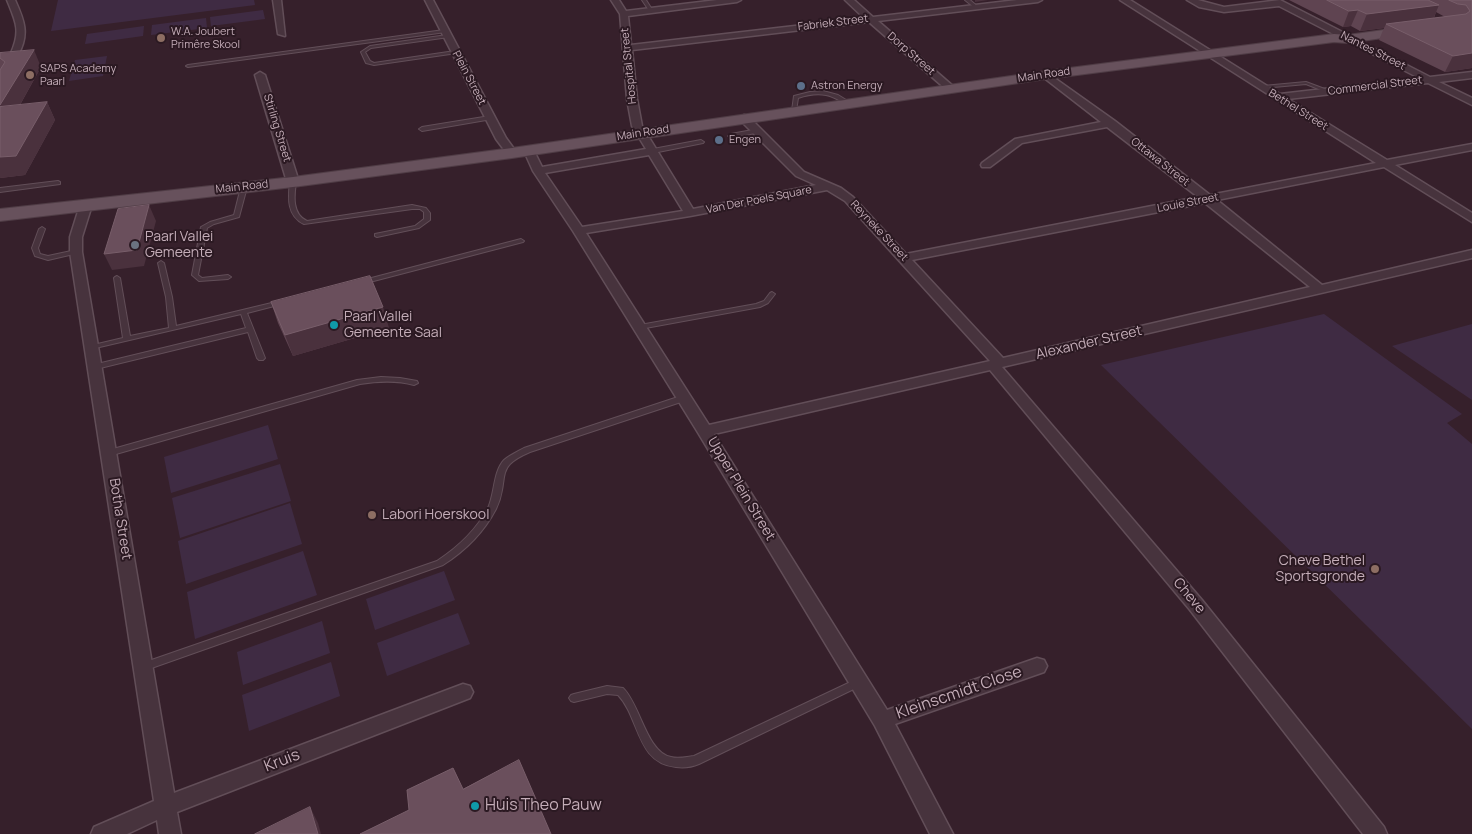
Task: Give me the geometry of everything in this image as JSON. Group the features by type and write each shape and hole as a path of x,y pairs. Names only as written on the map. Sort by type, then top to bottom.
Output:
{"main road":[{"path":"1341,37 1426,26"},
{"name":"Main Road","path":"0,215 293,182 520,152 1046,74 1341,37"}],"street":[{"path":"10,0 22,26 23,35 15,54"},
{"path":"277,0 282,34"},
{"name":"Plein Street","path":"429,0 501,139 520,152"},
{"name":"Hospital Street","path":"615,0 624,18 632,99 637,126 641,134"},
{"path":"660,44 640,35 624,18 651,11 737,0"},
{"name":"Dorp Street","path":"850,0 950,88"},
{"name":"Fabriek Street","path":"628,48 1038,0"},
{"name":"Bethel Street","path":"1124,0 1472,218"},
{"path":"1191,0 1206,8 1223,10 1277,2"},
{"name":"Nantes Street","path":"1277,2 1341,37 1472,102"},
{"name":"Ottawa Street","path":"1046,74 1208,199 1320,289"},
{"name":"Stirling Street","path":"260,75 293,182"},
{"name":"Commercial Street","path":"1278,97 1472,75"},
{"name":"Reyneke Street","path":"744,118 800,174 828,186 849,199 904,258 997,364"},
{"path":"986,165 1019,141 1111,124"},
{"name":"Van Der Poels Square","path":"641,134 690,213"},
{"name":"Louie Street","path":"904,258 1472,147"},
{"path":"538,170 653,151"},
{"name":"Upper Plein Street","path":"520,152 538,170 579,230 705,431 882,720 942,834"},
{"name":"Van Der Poels Square","path":"579,230 690,213 828,186"},
{"name":"Botha Street","path":"86,205 76,237 76,252 170,834"},
{"name":"Alexander Street","path":"705,431 1472,254"},
{"name":"Cheve","path":"997,364 1196,605 1376,834"},
{"name":"Kleinscmidt Close","path":"882,720 1037,666"},
{"name":"Kruis","path":"102,834 166,806 463,692"}],"lane":[{"path":"644,0 651,11"},
{"path":"967,0 976,7"},
{"path":"446,33 370,47 363,52 368,62 374,64 455,52"},
{"path":"188,66 446,33"},
{"path":"1263,87 1306,83 1328,91"},
{"path":"422,129 490,118"},
{"path":"653,151 700,142 690,126"},
{"path":"731,136 758,131"},
{"path":"293,182 291,198 294,211 298,219 306,224 419,207 427,211 429,215 427,220 417,227 377,235"},
{"path":"0,190 58,183"},
{"path":"228,277 201,280 195,275 196,265 204,227 237,216 244,187"},
{"path":"42,229 35,248 37,255 48,258 76,252"},
{"path":"351,285 521,241"},
{"path":"161,263 173,329"},
{"path":"117,278 127,340"},
{"path":"640,327 758,306 766,302 772,294"},
{"path":"91,348 288,301"},
{"path":"244,313 260,358"},
{"path":"96,367 250,329"},
{"path":"109,453 360,382 382,378 399,379 414,384"},
{"path":"143,667 440,562 456,553 485,519 497,495 502,468 511,458 527,450 684,398"},
{"path":"574,698 607,690 620,691 628,701 654,753 669,764 681,764 703,757 858,682"}],"shaded area":[{"path":"58,0 254,0 255,5 51,31"},
{"path":"263,10 265,19 211,26 210,17"},
{"path":"206,18 207,28 151,35 152,25"},
{"path":"144,26 143,36 85,44 87,34"},
{"path":"107,56 103,76 69,81 75,60"},
{"name":"Cheve Bethel Sportsgronde","path":"1324,314 1462,414 1447,423 1472,444 1472,729 1101,365"},
{"path":"1472,324 1472,400 1392,346"},
{"path":"268,425 278,459 171,493 164,457"},
{"path":"280,464 291,501 180,538 172,498"},
{"path":"290,503 302,544 186,584 178,541"},
{"path":"303,551 317,595 195,639 187,592"},
{"path":"444,571 455,600 375,630 366,599"},
{"path":"458,613 470,644 387,676 377,643"},
{"path":"322,621 330,653 243,685 237,652"},
{"path":"331,662 340,696 249,731 242,695"}],"building":[{"path":"1327,0 1428,0 1439,5 1367,14 1358,10 1349,11"},
{"path":"1449,0 1472,0 1472,53 1453,56 1386,24 1466,14 1470,11 1466,5"},
{"path":"34,50 0,105 0,70 5,62 0,58 0,53"},
{"path":"47,102 16,156 0,157 0,107"},
{"path":"149,205 137,250 104,254 118,209"},
{"path":"370,276 383,307 285,335 271,302"},
{"name":"Huis Theo Pauw","path":"519,760 551,834 360,834 409,810 407,790 453,768 463,789"},
{"path":"310,807 318,834 255,834"}],"place":[{"name":"W.A. Joubert Primêre Skool","path":"161,38"},
{"name":"SAPS Academy Paarl","path":"30,75"},
{"name":"Astron Energy","path":"801,86"},
{"name":"Engen","path":"719,140"},
{"name":"Paarl Vallei Gemeente","path":"135,245"},
{"name":"Paarl Vallei Gemeente Saal","path":"334,325"},
{"name":"Labori Hoerskool","path":"372,515"},
{"name":"Cheve Bethel Sportsgronde","path":"1375,569"},
{"name":"Huis Theo Pauw","path":"475,806"}]}
